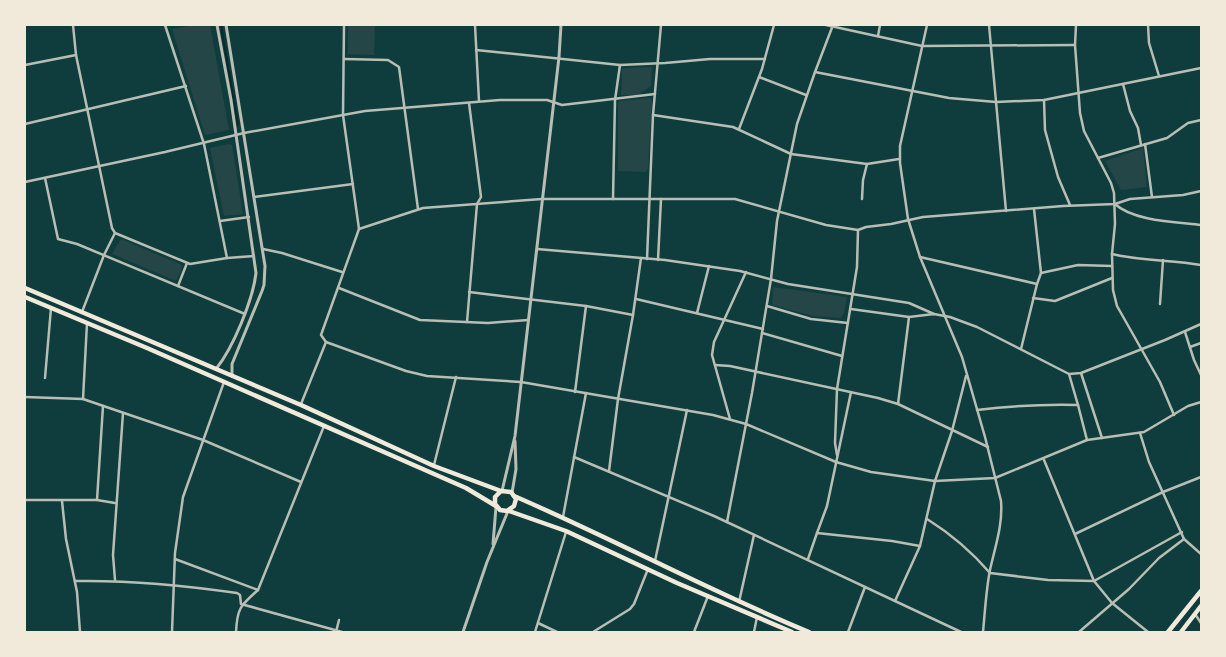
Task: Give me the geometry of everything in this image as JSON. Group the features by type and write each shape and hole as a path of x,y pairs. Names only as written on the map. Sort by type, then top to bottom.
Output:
{"main road":[{"path":"25,288 301,405 434,466 513,494 740,602 809,632"},
{"path":"25,297 466,488 502,511 509,511 566,530 648,569 792,632"},
{"path":"496,506 495,497 502,491"},
{"path":"509,511 514,506 513,494"},
{"path":"1168,632 1201,591"},
{"path":"1180,632 1201,606"}],"street":[{"path":"73,25 76,55 112,228 115,233 187,263 254,256"},
{"path":"165,25 204,144 226,258"},
{"path":"216,369 227,352 245,314 254,288 256,273 236,135 217,25"},
{"path":"226,25 265,266 264,285 232,364 232,376"},
{"path":"344,25 343,115 359,229 321,335 326,342 406,371 427,376 521,382 686,410 731,420 746,424 836,462 871,472 935,481 995,478 1087,440 1140,433 1188,406 1201,402"},
{"path":"475,25 479,102"},
{"path":"502,491 515,436 554,102 561,25"},
{"path":"647,259 653,115 661,25"},
{"path":"738,129 759,77 774,25"},
{"path":"826,25 922,46 1075,45"},
{"path":"878,36 880,25"},
{"path":"927,25 900,146 900,159 908,220 920,257 962,357 988,447 1001,501 1002,512 999,533 990,573 982,632"},
{"path":"989,25 1006,211"},
{"path":"1076,25 1075,45 1080,113 1084,131 1111,182 1115,204 1112,278 1117,306 1140,350 1160,382 1174,415"},
{"path":"1148,25 1149,43 1159,76"},
{"path":"727,522 756,372 771,279 779,212 791,154 806,95 833,26"},
{"path":"476,50 559,57 620,65 710,59 765,59"},
{"path":"25,65 76,55"},
{"path":"344,59 385,59 397,64 399,67 418,209"},
{"path":"613,199 614,100 620,65"},
{"path":"815,72 949,98 996,102 1044,100 1201,68"},
{"path":"759,77 806,95"},
{"path":"1123,84 1130,111 1138,128 1141,145"},
{"path":"25,124 186,86"},
{"path":"25,182 204,144 244,133 365,111 537,99 562,105 655,94"},
{"path":"1044,100 1045,130 1058,177 1070,205"},
{"path":"467,322 477,204 481,197 469,103"},
{"path":"653,115 688,119 738,129 791,154 867,164 900,159"},
{"path":"1098,158 1166,138 1188,123 1201,120"},
{"path":"1145,144 1152,197"},
{"path":"862,199 863,180 867,164"},
{"path":"45,178 58,239 77,244 245,314"},
{"path":"254,197 353,184"},
{"path":"359,229 418,209 477,204 542,199 735,199 826,224 858,230 866,226 891,224 908,220 1070,205 1115,204 1130,199 1201,191"},
{"path":"658,260 661,199"},
{"path":"1115,204 1122,211 1136,215 1201,226"},
{"path":"1021,349 1041,273 1034,208"},
{"path":"220,221 249,218"},
{"path":"837,455 835,443 837,389 857,267 858,230"},
{"path":"82,312 104,255 115,233"},
{"path":"263,248 342,272"},
{"path":"536,249 709,266 746,272 788,284 909,303 934,314 964,321 1069,374 1081,373 1201,324"},
{"path":"1112,254 1131,259 1163,260 1201,265"},
{"path":"920,257 1037,284"},
{"path":"609,471 618,399 636,299 641,258"},
{"path":"1160,304 1163,260"},
{"path":"178,286 187,263"},
{"path":"1041,273 1078,265 1112,266"},
{"path":"697,313 709,266"},
{"path":"731,420 712,355 714,342 723,320 746,272"},
{"path":"1033,298 1055,301 1112,278"},
{"path":"339,288 420,320 467,322 528,320"},
{"path":"469,292 586,306 633,315"},
{"path":"636,299 723,320 842,356"},
{"path":"575,392 586,306"},
{"path":"767,306 811,319 848,323"},
{"path":"46,378 51,308"},
{"path":"850,309 909,317 934,314"},
{"path":"898,404 909,317"},
{"path":"83,399 87,323"},
{"path":"1185,332 1201,375"},
{"path":"301,405 326,342"},
{"path":"1190,347 1201,343"},
{"path":"715,365 730,366 898,404 952,432 988,447"},
{"path":"1081,373 1102,438"},
{"path":"1069,374 1087,440"},
{"path":"895,601 920,546 935,481 952,432 966,376"},
{"path":"434,466 456,377"},
{"path":"172,632 175,559 183,497 224,382"},
{"path":"808,560 827,506 851,392"},
{"path":"563,517 586,393"},
{"path":"25,397 83,399 203,440 301,482"},
{"path":"977,410 1053,404 1078,405"},
{"path":"98,500 103,406"},
{"path":"655,562 686,410"},
{"path":"115,580 113,555 115,503 123,413"},
{"path":"241,604 258,590 324,426"},
{"path":"1140,433 1149,462 1184,538 1201,554"},
{"path":"513,494 516,469 515,436"},
{"path":"574,457 727,522 961,632"},
{"path":"1044,459 1094,581 1112,603 1148,632"},
{"path":"1075,534 1163,492 1201,477"},
{"path":"25,500 98,500 115,503"},
{"path":"62,501 66,539 77,592 80,632"},
{"path":"492,548 496,506"},
{"path":"463,632 492,548 509,511"},
{"path":"927,519 949,533 976,556 990,573 1048,580 1094,581 1182,532"},
{"path":"535,632 566,530"},
{"path":"817,533 920,546"},
{"path":"740,602 754,535"},
{"path":"1079,632 1159,558 1184,538"},
{"path":"175,559 258,590"},
{"path":"594,632 630,609 634,604 648,569"},
{"path":"75,581 115,580 175,584 238,593 241,604 236,622 236,632"},
{"path":"848,632 865,587"},
{"path":"694,632 708,596"},
{"path":"241,604 342,632"},
{"path":"1195,614 1201,623"},
{"path":"754,632 757,617"},
{"path":"336,631 339,620"},
{"path":"538,622 557,632"}],"shaded area":[{"path":"195,25 210,25 229,130 205,135 172,29"},
{"path":"348,25 375,25 374,55 348,54"},
{"path":"652,67 651,86 638,95 621,95 622,69"},
{"path":"650,98 652,101 648,168 646,172 618,171 619,101"},
{"path":"232,145 243,214 224,216 210,148"},
{"path":"1143,148 1147,187 1121,190 1105,161"},
{"path":"121,239 182,265 176,281 112,254"},
{"path":"773,287 847,297 844,313 841,318 813,316 772,305"}],"waterway":[{"path":"221,25 238,125"}]}
